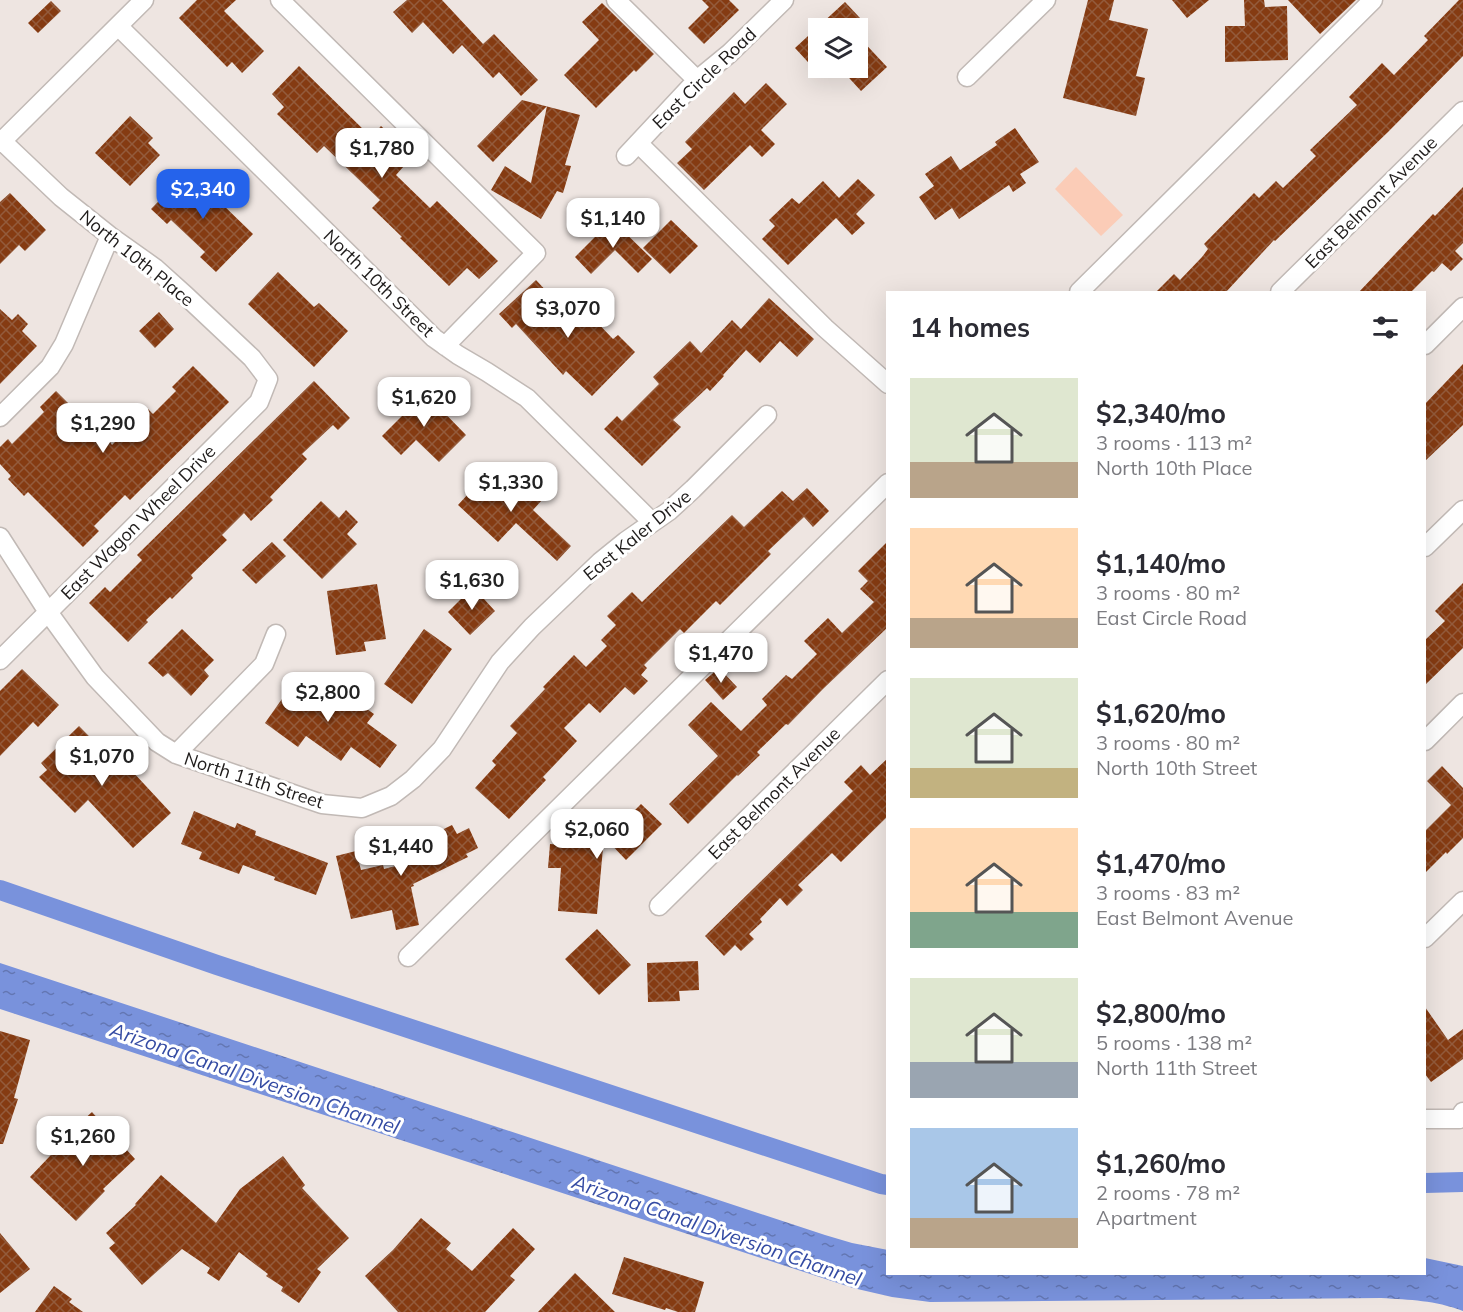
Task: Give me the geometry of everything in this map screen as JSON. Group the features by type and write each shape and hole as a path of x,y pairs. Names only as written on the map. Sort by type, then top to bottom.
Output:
{"street":[{"path":"1,142 144,0"},
{"path":"280,0 536,253 445,346"},
{"path":"616,0 698,80"},
{"name":"East Circle Road","path":"784,0 730,54 698,80 632,150 886,382"},
{"path":"967,77 1046,0"},
{"path":"1080,291 1373,0"},
{"name":"North 10th Street","path":"118,26 434,338 527,398 652,522"},
{"name":"East Belmont Avenue","path":"1281,291 1463,111"},
{"name":"North 10th Place","path":"1,142 60,197 155,268 186,295 252,358 268,379"},
{"path":"0,417 50,367 64,345 110,236"},
{"path":"1426,344 1463,307"},
{"name":"East Wagon Wheel Drive","path":"0,660 259,402 268,379"},
{"name":"East Kaler Drive","path":"362,808 391,796 413,779 442,749 500,662 532,627 600,562 626,540 669,511 768,415"},
{"path":"408,957 886,485"},
{"path":"1426,547 1463,510"},
{"name":"North 11th Street","path":"0,537 48,612 95,677 157,742 176,754 322,804 362,808"},
{"path":"176,754 264,664 276,634"},
{"name":"East Belmont Avenue","path":"659,906 886,682"},
{"path":"1426,740 1463,703"},
{"path":"1426,937 1463,901"},
{"path":"1426,1119 1459,1119 1463,1112"}],"shaded area":[{"path":"1076,167 1123,215 1101,236 1055,189"}],"water":[{"name":"Arizona Canal Diversion Channel","path":"0,963 825,1235 886,1250 886,1275 1426,1275 1426,1258 1463,1266 1463,1311 1432,1303 1381,1298 930,1302 892,1297 853,1288 0,1009"}],"building":[{"path":"197,0 236,0 224,11 264,51 242,73 232,62 227,67 179,18"},
{"path":"407,0 442,0 483,44 494,34 538,80 521,96 499,72 493,78 462,45 453,54 423,22 412,33 393,12"},
{"path":"702,0 729,0 739,10 704,44 688,28 709,7"},
{"path":"1088,0 1114,0 1109,20 1148,29 1136,76 1145,78 1136,116 1063,98"},
{"path":"1172,0 1209,0 1187,18"},
{"path":"1244,0 1264,0 1265,7 1287,6 1288,60 1225,62 1225,26 1245,26"},
{"path":"1288,0 1356,0 1320,34"},
{"path":"1459,0 1463,0 1463,56 1388,132 1274,240 1227,291 1157,291 1174,274 1180,280 1208,249 1204,244 1254,193 1259,198 1276,181 1283,188 1316,156 1310,150 1357,105 1349,97 1382,63 1394,75 1428,40 1424,36"},
{"path":"51,1 61,11 38,33 28,23"},
{"path":"845,2 860,18 828,18"},
{"path":"602,3 654,54 636,72 634,70 596,108 564,75 599,40 582,22"},
{"path":"808,36 808,62 795,48"},
{"path":"868,47 887,67 861,91 849,78 868,78"},
{"path":"299,66 371,137 381,126 397,141 388,150 404,166 396,175 430,208 437,201 498,261 479,279 467,268 449,286 372,208 380,200 324,146 317,153 277,114 284,107 272,94"},
{"path":"766,83 787,104 761,130 775,144 762,157 750,145 704,190 677,163 692,149 685,142 734,92 745,104"},
{"path":"522,100 547,106 493,162 477,146"},
{"path":"547,106 580,115 565,165 571,166 563,193 557,191 541,219 491,190 505,166 531,183"},
{"path":"130,116 153,138 148,143 160,155 130,186 95,153"},
{"path":"1015,128 1039,162 1020,174 1026,183 1013,192 1009,185 959,219 952,208 935,220 919,197 934,186 925,174 951,156 960,170 997,145 995,142"},
{"path":"188,171 253,234 216,272 200,257 205,252 171,220 167,224 151,209"},
{"path":"858,179 875,195 856,214 865,223 852,235 836,218 788,265 762,239 775,226 769,220 792,198 799,204 823,181 839,198"},
{"path":"1463,187 1463,243 1455,251 1463,259 1451,271 1442,263 1412,291 1360,291 1433,214 1435,216"},
{"path":"10,193 46,230 25,251 19,245 0,264 0,202"},
{"path":"612,220 652,259 638,273 615,250 591,274 575,257"},
{"path":"671,220 698,246 670,274 643,248"},
{"path":"278,272 314,307 319,303 348,331 314,367 248,304"},
{"path":"536,280 579,326 590,315 613,339 618,335 635,352 592,396 566,371 563,375 516,324 512,328 499,314"},
{"path":"769,298 814,339 797,357 780,341 760,363 746,350 710,391 707,388 673,420 681,427 642,466 604,429 617,416 622,421 659,384 653,377 690,341 701,353 732,320 741,329"},
{"path":"0,309 12,320 18,314 28,324 22,331 37,346 0,384"},
{"path":"159,312 174,329 155,348 139,331"},
{"path":"1463,364 1463,425 1426,460 1426,403"},
{"path":"193,366 229,402 130,500 125,495 94,526 99,531 83,547 28,492 24,496 8,479 11,476 0,464 0,447 8,439 12,444 44,412 40,407 56,391 112,445 148,409 153,414 176,391 172,387"},
{"path":"314,381 350,418 338,430 333,425 302,454 307,459 270,497 273,500 251,521 244,513 222,535 227,540 191,575 193,578 146,620 148,622 128,642 89,603 105,587 110,592 142,560 137,555"},
{"path":"425,393 466,435 439,462 416,440 401,455 382,436 405,413 398,406 410,394 418,401"},
{"path":"491,469 517,494 526,485 542,500 533,510 571,546 557,561 516,523 498,542 458,505"},
{"path":"807,488 829,511 813,527 804,517 768,551 771,554 720,605 716,601 684,633 680,629 644,665 647,668 641,675 648,681 634,695 625,687 600,713 589,703 564,728 577,741 543,777 546,780 509,819 475,788 496,765 492,761 517,733 510,726 545,689 543,687 574,655 586,667 607,646 601,640 616,625 607,616 632,592 642,602 732,515 744,527 782,491 793,501"},
{"path":"321,501 339,518 346,510 358,522 347,534 357,544 322,579 283,540"},
{"path":"272,542 286,556 256,584 242,570"},
{"path":"886,543 886,629 788,725 786,724 757,752 760,755 688,824 669,804 718,756 688,725 711,702 741,731 767,705 762,699 786,675 792,679 817,654 804,641 828,618 842,633 874,602 860,589 868,581 858,571"},
{"path":"1463,583 1463,648 1426,684 1426,639 1445,621 1435,611"},
{"path":"377,584 386,639 364,642 366,651 336,655 327,591"},
{"path":"473,587 495,611 470,635 448,612"},
{"path":"182,629 214,660 204,670 209,676 191,696 168,673 163,677 148,663"},
{"path":"424,629 452,649 412,704 384,684"},
{"path":"719,668 737,687 723,700 705,680"},
{"path":"22,669 59,705 38,727 33,722 0,756 0,691"},
{"path":"301,672 345,704 350,697 374,714 367,723 397,745 380,768 351,747 341,761 306,736 298,747 265,723"},
{"path":"79,726 127,775 132,771 171,813 133,848 88,800 75,813 39,777 47,770 41,763"},
{"path":"886,760 886,818 841,862 832,853 798,885 803,890 787,906 780,898 760,919 762,922 749,934 754,939 741,951 735,945 724,956 705,936 853,791 844,782 861,765 870,775"},
{"path":"1442,766 1463,788 1463,838 1426,872 1426,830 1451,805 1427,781"},
{"path":"641,804 662,824 626,860 604,837 597,914 558,911 561,868 548,868 550,844 588,847 625,811 629,816"},
{"path":"194,811 235,828 237,823 256,831 255,835 328,863 316,895 274,880 275,877 243,865 239,874 199,859 202,852 181,844"},
{"path":"452,825 457,834 469,828 478,848 466,854 468,857 413,884 414,886 411,887 419,925 396,930 392,910 351,919 336,856 356,851 361,870 383,865 384,869 419,860 411,845"},
{"path":"597,929 631,965 599,995 565,959"},
{"path":"698,961 699,990 679,991 680,1001 648,1002 647,963"},
{"path":"1426,1008 1448,1040 1463,1029 1463,1059 1431,1082 1426,1075"},
{"path":"0,1031 30,1040 14,1098 18,1099 3,1144 0,1144"},
{"path":"92,1112 135,1159 103,1189 105,1191 76,1221 30,1177 69,1136 68,1134"},
{"path":"283,1156 305,1185 302,1188 349,1238 317,1269 321,1272 299,1303 281,1291 283,1287 266,1276 268,1274 239,1252 219,1281 207,1273 210,1268 182,1249 142,1285 109,1248 115,1243 106,1233 136,1205 161,1175 216,1223 240,1189"},
{"path":"421,1218 451,1243 446,1249 472,1271 513,1228 535,1249 510,1276 515,1280 485,1312 398,1312 365,1276 393,1250"},
{"path":"0,1233 30,1269 0,1293"},
{"path":"624,1257 704,1282 695,1312 678,1312 666,1308 665,1310 612,1294"},
{"path":"575,1273 615,1312 538,1312"},
{"path":"54,1286 72,1299 69,1302 83,1312 35,1312"}],"waterway":[{"path":"0,890 217,965 886,1185"},
{"path":"1426,1183 1463,1182"}]}
